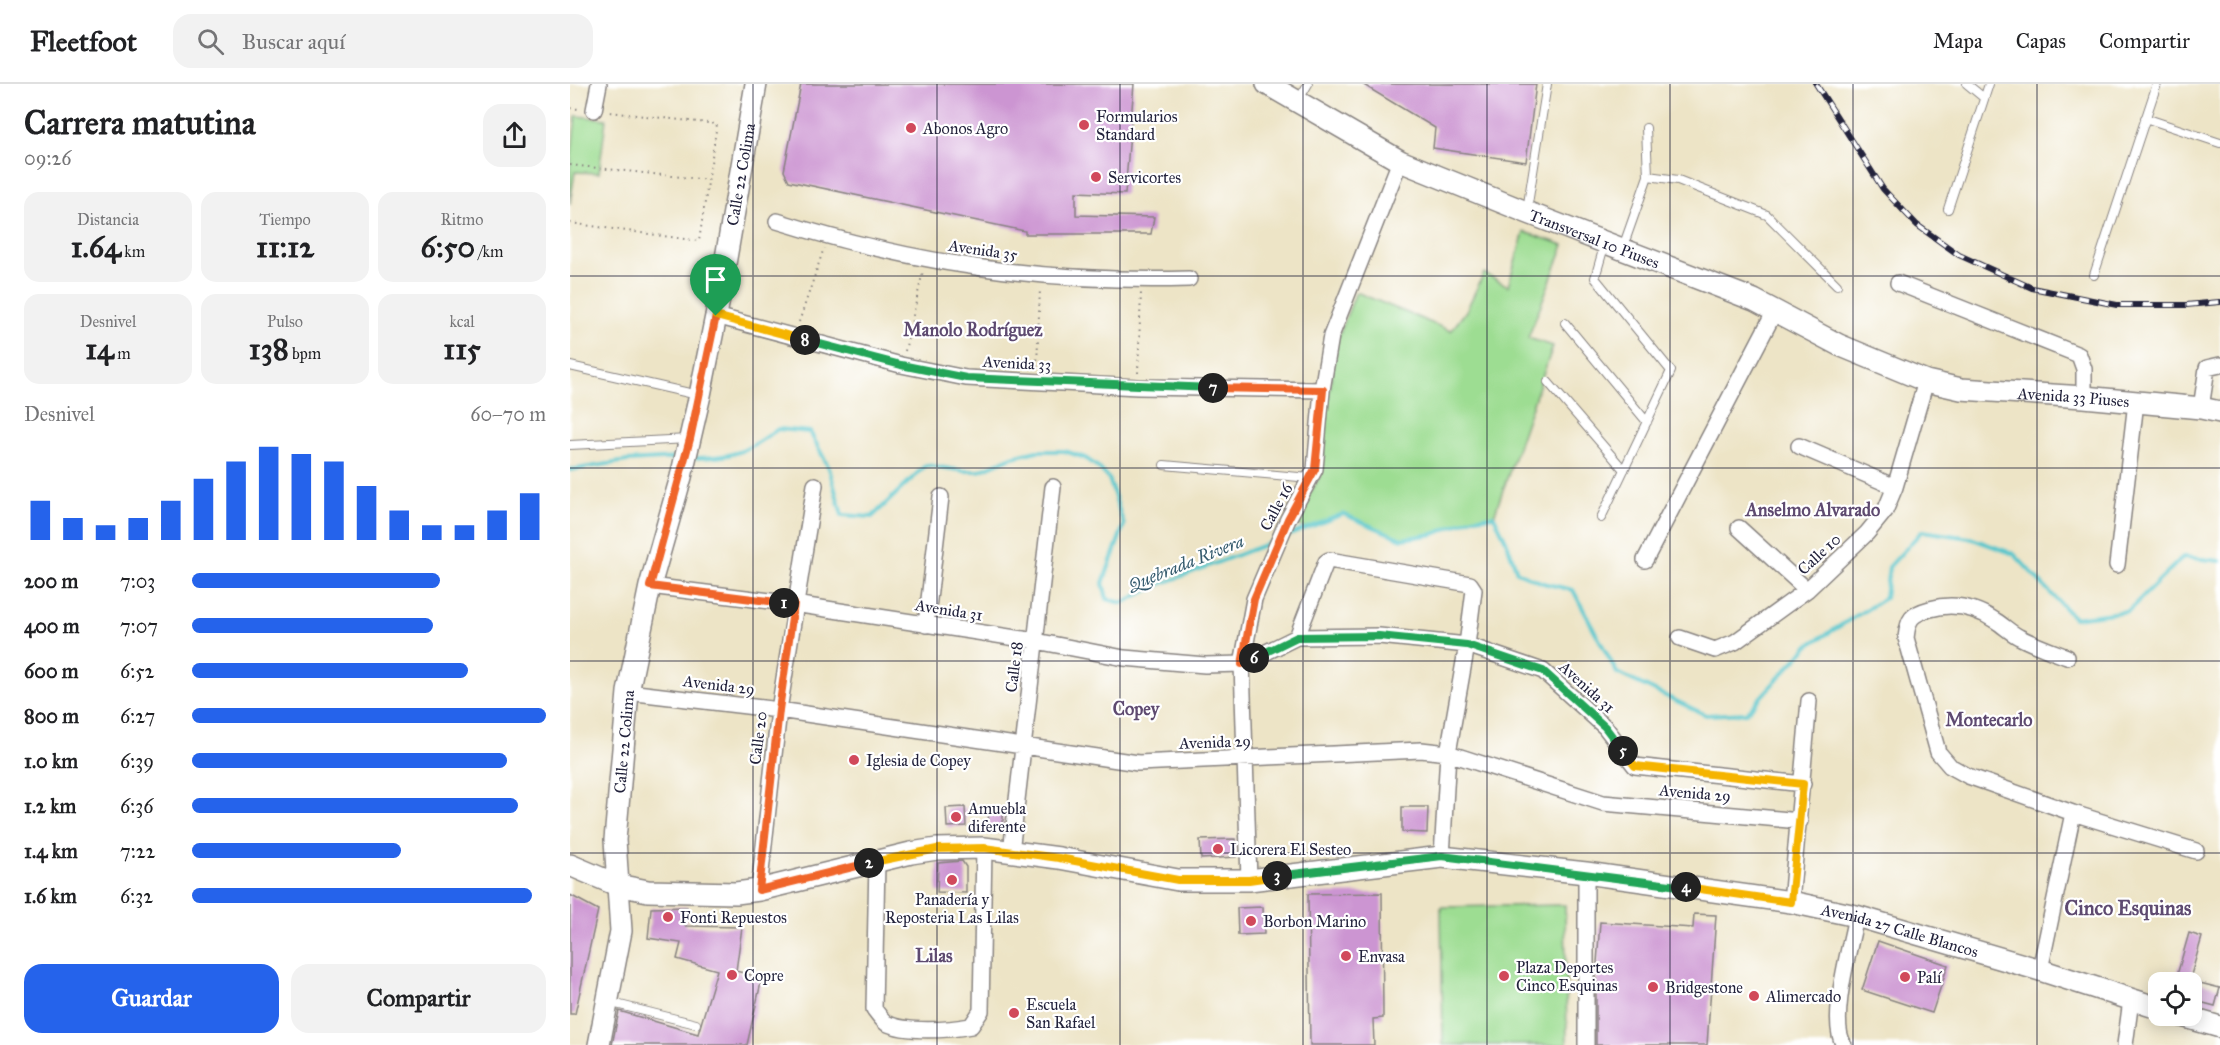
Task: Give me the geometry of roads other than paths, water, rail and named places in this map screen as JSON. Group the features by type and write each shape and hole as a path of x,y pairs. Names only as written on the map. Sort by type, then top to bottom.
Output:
{"main road":[{"name":"Calle 22 Colima","path":"599,1045 621,931 615,840 628,692 650,586 681,477 700,395 756,84"},
{"name":"Transversal 10 Piuses","path":"1268,84 1400,160 1526,212 1754,300 1839,345 1926,381"},
{"name":"Avenida 33 Piuses","path":"1926,381 1961,389 2084,397 2210,410"},
{"name":"Avenida 27 Calle Blancos","path":"570,865 617,885 648,891 736,893 759,890 937,849 984,848 1059,858 1178,880 1249,880 1442,856 1586,873 1791,902 1856,916 2040,970 2148,1005"},
{"path":"2202,1022 2220,1027"}],"street":[{"path":"594,110 599,84"},
{"name":"Calle 16","path":"1249,880 1242,664 1254,599 1288,519 1315,469 1331,336 1400,160"},
{"name":"Avenida 35","path":"777,221 828,237 925,260 1040,276 1142,280 1189,279"},
{"path":"1898,283 2079,355 2084,369 2084,397"},
{"path":"1644,560 1776,311"},
{"name":"Avenida 33","path":"716,316 901,365 966,378 1138,387 1323,390"},
{"path":"2210,410 2207,368 2220,364"},
{"name":"Calle 10","path":"1680,639 1715,650 1735,642 1807,590 1868,533 1885,511 1895,487 1926,381"},
{"path":"2118,565 2136,402"},
{"path":"1799,446 1895,487"},
{"name":"Calle 20","path":"759,890 779,710 814,485"},
{"name":"Calle 18","path":"1011,852 1053,487"},
{"path":"926,625 941,497"},
{"path":"1739,528 1807,590"},
{"path":"1242,664 1297,637 1326,562 1329,560 1467,584 1474,590 1448,753 1442,856"},
{"name":"Avenida 31","path":"650,586 794,604 1036,641 1125,658 1205,665 1242,664"},
{"path":"2067,657 2017,636 1978,610 1962,606 1942,605 1917,613 1908,623 1906,638 1938,752 1950,766 1968,776 2073,813 2196,851"},
{"name":"Avenida 31","path":"1297,637 1379,636 1467,645 1543,671 1605,727 1635,766 1803,784"},
{"name":"Avenida 29","path":"628,692 779,710 1138,763 1421,750 1448,753 1603,803 1800,821"},
{"path":"1791,902 1809,701"},
{"path":"2040,970 2073,813"},
{"path":"877,861 874,1009 885,1022 906,1028 954,1030 971,1026 981,1011 984,848"},
{"path":"1586,873 1586,1045"},
{"path":"1844,1045 1840,1040 1837,1013 1856,916"},
{"path":"2126,1045 2131,1000"}],"lane":[{"path":"1297,102 1308,84"},
{"path":"1526,212 1546,84"},
{"path":"1967,84 1984,98"},
{"path":"1948,209 1989,84"},
{"path":"2094,275 2157,84"},
{"path":"2145,118 2220,143"},
{"path":"1601,518 1671,371 1595,278 1648,176 1646,128"},
{"path":"1648,176 1678,180 1767,215 1837,285"},
{"path":"1565,323 1647,422"},
{"path":"570,366 700,395"},
{"path":"1548,382 1624,470"},
{"path":"570,445 690,441"},
{"path":"1164,465 1311,478"},
{"path":"607,1002 696,1024"}],"waterway":[{"name":"Quebrada Rivera","path":"693,458 719,457 738,452 778,429 810,432 829,468 842,515 872,517 926,465 979,471 1012,457 1037,451 1065,451 1085,458 1109,479 1124,525 1103,583 1107,599 1122,603 1161,584 1272,542"},
{"name":"Quebrada Rivera","path":"570,470 627,461 679,458"},
{"name":"Quebrada Rivera","path":"1285,537 1343,514 1402,539 1434,534 1473,518 1494,516 1517,572 1543,583 1573,590 1617,673 1706,715 1746,713 1809,645 1885,598 1889,567 1922,531 1970,538 2014,554 2074,618 2128,611 2183,557 2220,561"}],"railway":[{"path":"1816,84 1883,189 1917,225 1959,255 2032,288 2117,305 2186,305 2220,302"}],"place":[{"name":"Formularios Standard","path":"1084,125"},
{"name":"Abonos Agro","path":"911,128"},
{"name":"Servicortes","path":"1096,177"},
{"name":"Iglesia de Copey","path":"854,760"},
{"name":"Amuebla diferente","path":"956,817"},
{"name":"Licorera El Sesteo","path":"1218,849"},
{"name":"Panadería y Reposteria Las Lilas","path":"952,880"},
{"name":"Fonti Repuestos","path":"668,917"},
{"name":"Borbon Marino","path":"1251,921"},
{"name":"Envasa","path":"1346,956"},
{"name":"Copre","path":"732,975"},
{"name":"Plaza Deportes Cinco Esquinas","path":"1504,976"},
{"name":"Palí","path":"1905,977"},
{"name":"Bridgestone","path":"1653,987"},
{"name":"Alimercado","path":"1754,996"},
{"name":"Escuela San Rafael","path":"1014,1013"}],"district":[{"name":"Manolo Rodríguez","path":"973,330"},
{"name":"Anselmo Alvarado","path":"1813,510"},
{"name":"Copey","path":"1136,709"},
{"name":"Montecarlo","path":"1989,720"},
{"name":"Cinco Esquinas","path":"2128,908"},
{"name":"Lilas","path":"934,956"}]}
